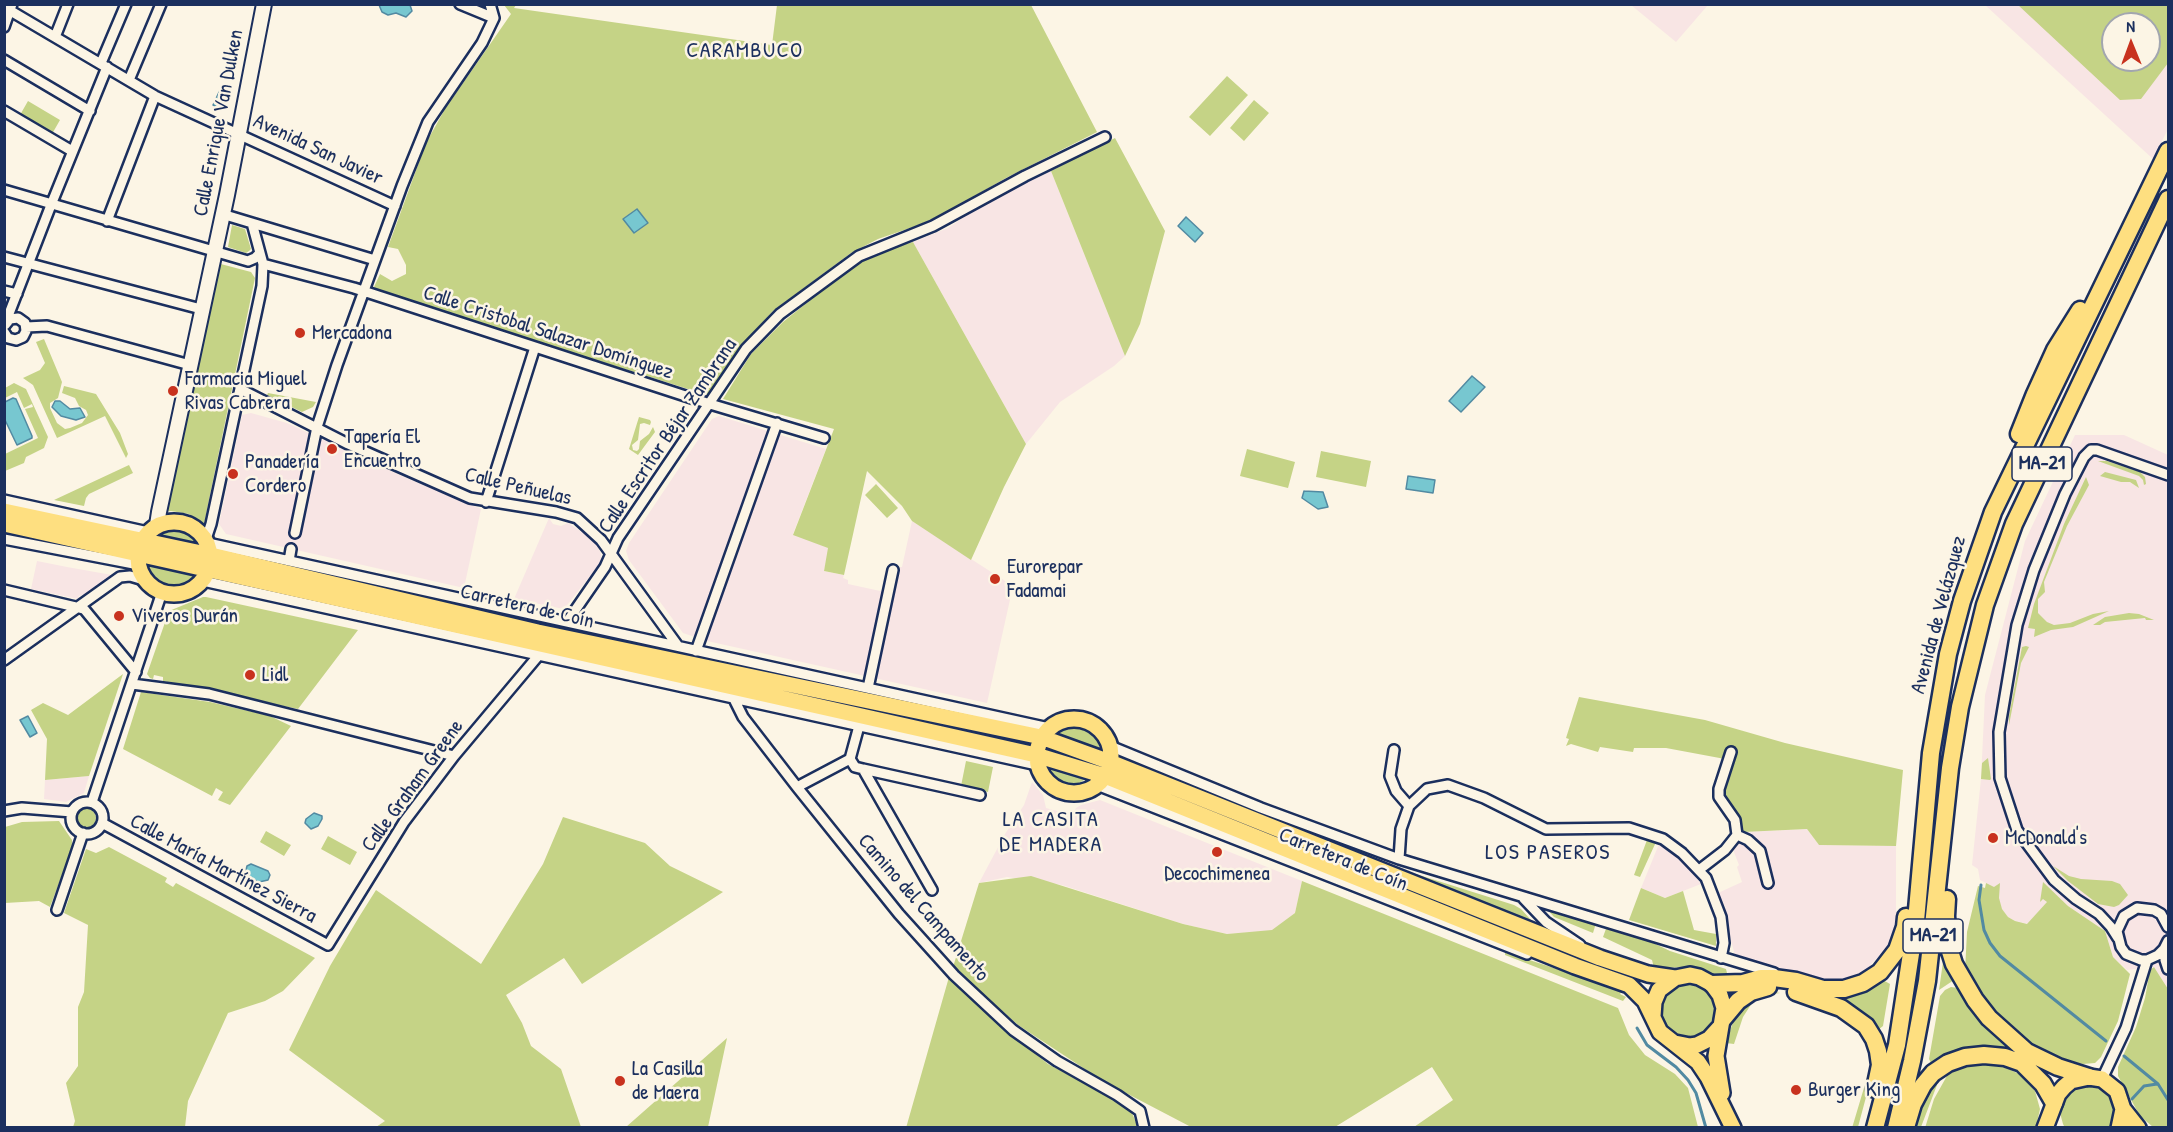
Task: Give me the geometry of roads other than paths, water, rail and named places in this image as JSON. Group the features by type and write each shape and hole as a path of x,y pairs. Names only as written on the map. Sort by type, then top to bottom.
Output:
{"highway":[{"name":"Avenida de Velázquez","path":"1875,1128 1897,1045 1916,921 1933,741 1948,654 1962,601 1992,513 2169,151"},
{"name":"Avenida de Velázquez","path":"1896,1128 1927,981 1950,768 1960,707 1982,616 2014,524 2169,199"},
{"path":"1955,743 1958,769 1946,916 1948,945 1954,964 1975,1000 2007,1036 2028,1052 2048,1062 2096,1078"},
{"path":"1712,984 1743,983 1761,978 1796,981 1823,989 1844,989 1863,984 1880,972 1897,950 1905,927 1914,837 1926,808"},
{"path":"1721,1024 1738,1001 1751,992 1773,987 1788,989 1841,1008 1851,1014 1866,1026 1874,1039 1879,1058 1876,1086 1865,1128"},
{"path":"1906,1128 1913,1104 1923,1085 1933,1073 1948,1063 1965,1057 1984,1055 2005,1057 2022,1063 2043,1084 2054,1106"}],"main road":[{"path":"4,511 207,558 1037,760 1104,774 1600,958 1648,974 1675,978 1690,975 1699,977 1712,984 1720,995 1724,1008 1717,1069 1731,1123"},
{"path":"4,524 145,544 170,522 188,524 196,528 207,558 195,588 184,593 173,594 162,592 147,581 145,544"},
{"name":"Carretera de Coín","path":"207,558 538,632 1045,733"},
{"path":"1067,719 1081,719 1094,724 1104,734 1110,746 1104,774 1086,791 1074,793 1062,791 1047,781 1037,760 1045,733 1067,719"},
{"path":"1045,733 1104,774 1575,966 1629,985 1639,993 1660,1032 1698,1062 1731,1123"},
{"path":"1653,1016 1654,1002 1659,990 1675,978"},
{"path":"1674,1043 1697,1045 1709,1039 1721,1024"},
{"path":"2045,1128 2058,1094 2071,1081 2096,1078 2117,1091 2123,1109 2138,1128"},
{"path":"2054,1106 2057,1128"},
{"path":"2119,1128 2123,1109"}],"street":[{"path":"55,37 68,4"},
{"path":"5,332 16,294 90,111 126,4"},
{"path":"129,80 161,4"},
{"name":"Calle Enrique Van Dulken","path":"145,544 189,365 239,134 264,4"},
{"path":"460,4 494,18"},
{"path":"295,533 317,427 375,260 428,122 482,43 494,18 490,4"},
{"path":"4,27 9,8"},
{"name":"Avenida San Javier","path":"9,8 155,96 395,206"},
{"path":"4,60 90,111"},
{"path":"107,221 155,96"},
{"path":"4,111 72,151"},
{"name":"Calle Escritor Béjar Zambrana","path":"567,622 605,567 618,538 746,349 780,314 859,256 933,226 1025,176 1105,137"},
{"path":"4,190 248,261 260,253"},
{"path":"222,214 375,260"},
{"path":"252,223 263,264 262,286 210,530 207,558 538,656 860,726 1037,760"},
{"path":"4,257 201,309"},
{"name":"Calle Cristobal Salazar Domínguez","path":"263,264 364,292 710,404 824,438"},
{"path":"4,291 16,294"},
{"path":"18,318 25,323 25,334 19,339 5,332 10,319 18,318"},
{"path":"26,327 47,326 189,365"},
{"path":"486,502 535,348"},
{"name":"Calle Peñuelas","path":"240,389 348,444 460,494 486,502 556,512 577,518 594,532 678,646"},
{"path":"696,651 777,423"},
{"path":"2140,982 2133,958 2121,947 2111,927 2099,914 2076,899 2054,880 2017,830 2000,778 1998,745 2002,702 2017,625 2034,570 2065,494 2084,457 2091,450 2097,450 2169,475"},
{"path":"4,500 145,544"},
{"path":"4,539 145,544"},
{"path":"289,561 291,549"},
{"name":"Carretera de Coín","path":"207,558 289,561 868,688 1045,733"},
{"path":"868,688 893,570"},
{"path":"4,660 120,577 130,576 147,581"},
{"path":"4,590 84,609 136,672"},
{"path":"92,802 162,592"},
{"name":"Calle Graham Greene","path":"328,945 404,822 454,756 538,656"},
{"path":"132,684 209,694 454,756"},
{"name":"Camino del Campamento","path":"734,699 743,717 797,787 899,914 954,975 1013,1030 1057,1061 1117,1095 1140,1111 1144,1128"},
{"path":"797,787 850,759 860,726"},
{"name":"Carretera de Coín","path":"1110,746 1261,808 1399,858 1721,958 1754,966 1796,981"},
{"path":"1394,750 1390,776 1396,791 1409,806"},
{"path":"1699,870 1725,850 1737,835 1736,820 1719,797 1719,789 1731,752"},
{"path":"850,759 855,767 863,770 980,795"},
{"path":"863,770 932,890"},
{"path":"1399,858 1401,829 1409,806 1427,789 1448,785 1484,798 1546,829 1629,828 1663,838 1699,870 1713,891 1721,917 1724,943 1721,958"},
{"path":"82,802 92,802 100,808 102,824 92,833 83,833 74,827 72,812 82,802"},
{"path":"4,811 22,808 72,812"},
{"name":"Calle María Martínez Sierra","path":"102,824 328,945"},
{"path":"57,910 83,833"},
{"path":"1737,835 1748,840 1760,851 1767,883"},
{"name":"Carretera de Coín","path":"1522,897 1546,922 1600,958"},
{"path":"2118,938 2119,923 2124,916 2137,908 2146,908 2161,914 2169,927"},
{"path":"2099,914 2124,916"},
{"path":"2096,1078 2126,1028 2140,982 2150,959 2167,944"},
{"path":"2167,944 2165,960 2169,970"},
{"path":"2133,958 2150,959 2169,970"}],"water":[{"path":"379,5 410,5 412,11 406,17 396,13 388,15 382,12"},
{"path":"220,90 230,94 223,110 213,105"},
{"path":"637,209 648,223 634,233 623,219"},
{"path":"1186,217 1203,233 1195,242 1178,226"},
{"path":"1472,376 1485,387 1461,412 1449,401"},
{"path":"16,399 32,436 17,445 5,420 5,402"},
{"path":"55,401 60,401 70,409 80,408 85,417 76,420 61,416 52,407"},
{"path":"1408,476 1435,480 1433,493 1406,489"},
{"path":"1304,491 1323,492 1328,507 1318,509 1302,498"},
{"path":"28,716 37,733 30,737 20,720"},
{"path":"314,813 322,816 322,819 318,826 311,829 305,823 306,819"},
{"path":"251,864 268,871 270,875 268,880 259,882 247,875 247,866"}],"waterway":[{"path":"1981,885 1979,900 1984,930 2000,956 2106,1041"},
{"path":"1637,1028 1647,1045 1676,1067 1688,1080 1696,1093 1706,1128"},
{"path":"2124,1056 2158,1084 2168,1100"},
{"path":"2132,1099 2144,1086 2157,1084"}],"place":[{"name":"Mercadona","path":"300,333"},
{"name":"Farmacia Miguel Rivas Cabrera","path":"173,391"},
{"name":"Tapería El Encuentro","path":"332,449"},
{"name":"Panadería Cordero","path":"233,474"},
{"name":"Eurorepar Fadamai","path":"995,579"},
{"name":"Viveros Durán","path":"119,616"},
{"name":"Lidl","path":"250,675"},
{"name":"McDonald's","path":"1993,838"},
{"name":"Decochimenea","path":"1217,852"},
{"name":"La Casilla de Maera","path":"620,1081"},
{"name":"Burger King","path":"1796,1090"}],"district":[{"name":"CARAMBUCO","path":"745,51"},
{"name":"LA CASITA DE MADERA","path":"1051,832"},
{"name":"LOS PASEROS","path":"1548,853"}]}
